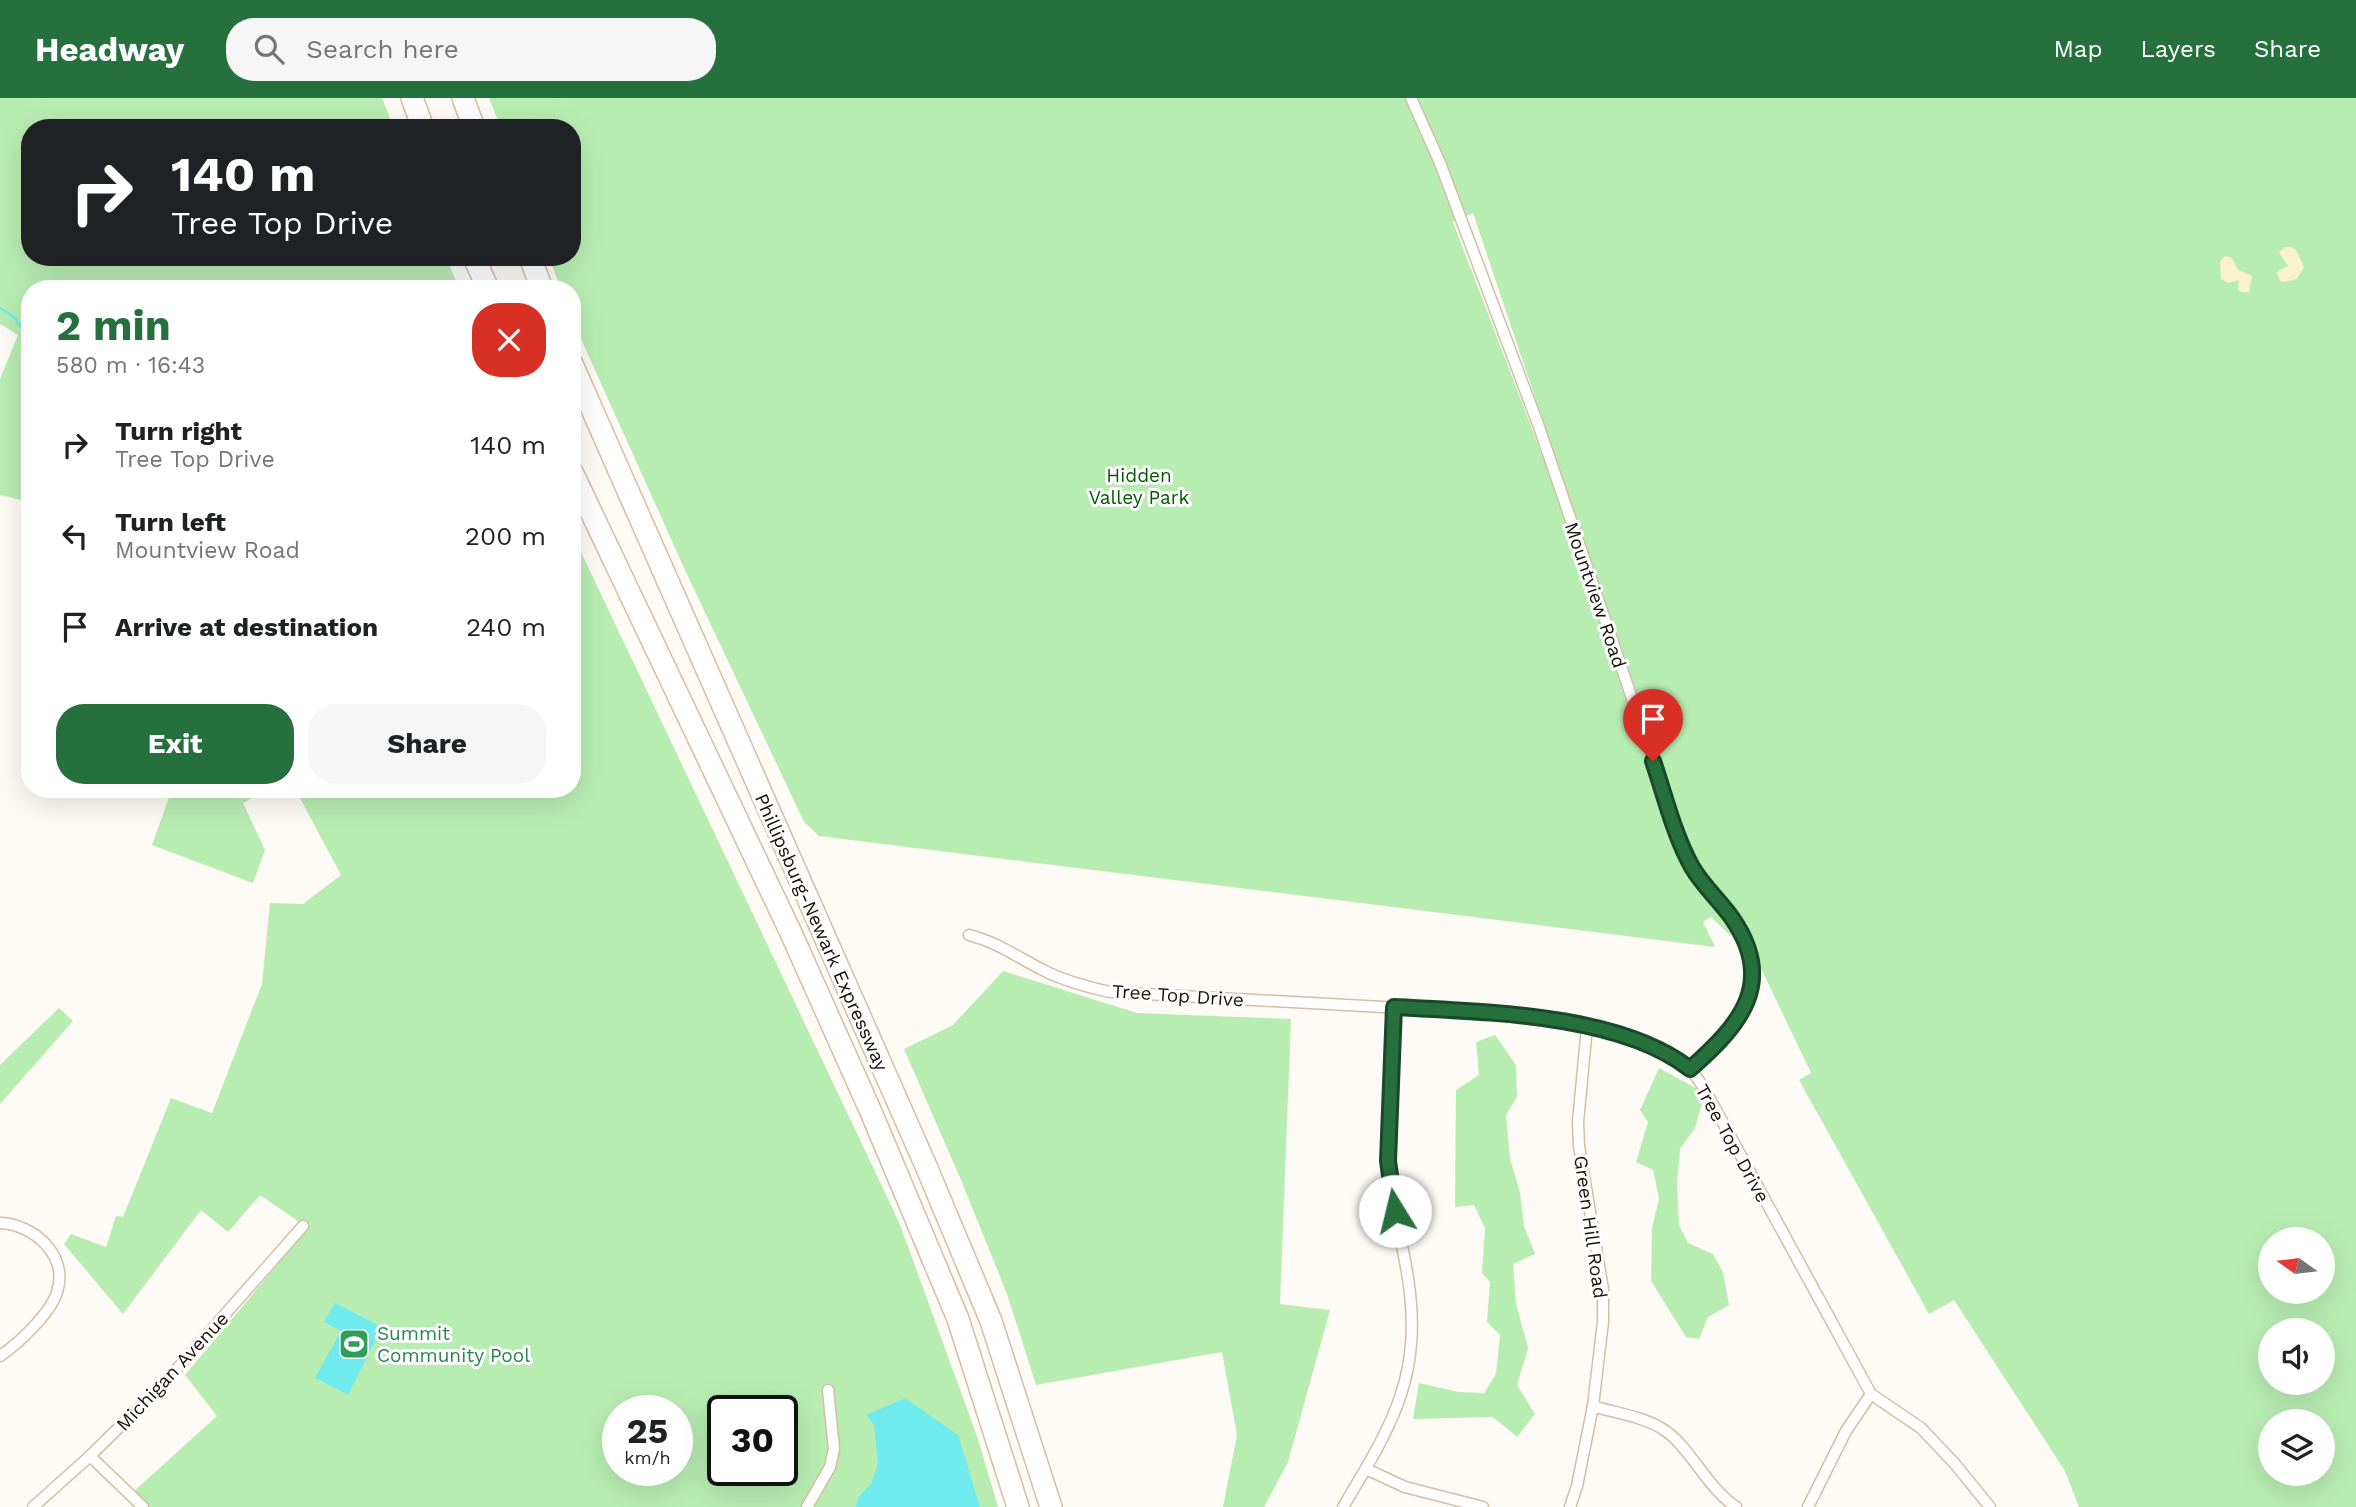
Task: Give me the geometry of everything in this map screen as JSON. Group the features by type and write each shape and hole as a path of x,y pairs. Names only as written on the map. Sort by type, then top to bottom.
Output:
{"highway":[{"path":"412,98 420,119"},
{"path":"463,98 471,119"},
{"path":"475,98 483,119"},
{"name":"Phillipsburg-Newark Expressway","path":"581,384 926,1166 986,1309 1051,1507"},
{"name":"Phillipsburg-Newark Expressway","path":"581,491 791,933 871,1112 958,1319 1018,1507"}],"street":[{"name":"Mountview Road","path":"1411,98 1445,176 1539,427 1685,853 1699,877 1734,922 1752,963 1752,989 1744,1009 1690,1069"},
{"name":"Tree Top Drive","path":"969,935 994,942 1056,976 1110,992 1534,1017 1640,1040 1673,1057 1690,1069 1716,1108 1871,1394 1921,1428 1990,1507"},
{"path":"1343,1507 1366,1469 1402,1397 1412,1349 1408,1277 1388,1161 1394,1007"},
{"name":"Green Hill Road","path":"1570,1507 1577,1486 1593,1406 1603,1322 1603,1289 1579,1146 1578,1122 1587,1027"},
{"path":"0,1223 17,1225 33,1232 47,1245 60,1272 57,1293 41,1317 19,1343 0,1356"},
{"name":"Michigan Avenue","path":"33,1507 90,1456 167,1380 303,1226"},
{"path":"807,1507 830,1467 834,1449 828,1390"},
{"path":"1808,1507 1846,1431 1871,1394"},
{"path":"1593,1406 1662,1428 1679,1444 1712,1486 1736,1507"},
{"path":"90,1456 143,1507"},
{"path":"1366,1469 1405,1487 1483,1507"}],"green space":[{"path":"0,98 382,98 390,119 21,119 21,266 450,266 455,280 21,280 21,500 0,495 0,379 18,335 0,324"},
{"name":"Hidden Valley Park","path":"489,98 2356,98 2356,1507 2079,1507 2065,1471 1954,1300 1929,1314 1799,1080 1811,1073 1758,962 1711,917 1703,922 1715,947 819,836 804,822 685,570 581,339 581,280 558,280 552,266 581,266 581,119 497,119","holes":["1473,213 1551,445 1542,455 1453,222"]},
{"path":"581,552 899,1222 978,1439 998,1507 148,1507 133,1492 217,1416 185,1375 308,1228 260,1195 228,1232 201,1210 123,1314 64,1244 71,1234 106,1247 116,1216 123,1217 171,1098 212,1113 262,984 270,903 303,904 341,875 300,798 581,798"},
{"path":"169,798 252,798 243,803 265,850 253,883 152,845"},
{"path":"1003,971 1137,1013 1291,1019 1280,1304 1330,1310 1288,1462 1264,1507 1223,1507 1237,1435 1222,1352 1036,1385 1007,1294 904,1049 953,1025"},
{"path":"59,1008 73,1021 0,1104 0,1065"},
{"path":"1495,1035 1516,1065 1517,1097 1506,1115 1510,1159 1520,1192 1524,1226 1535,1254 1513,1264 1516,1304 1528,1348 1517,1385 1535,1414 1517,1437 1493,1417 1413,1419 1419,1383 1459,1392 1484,1393 1496,1374 1500,1335 1487,1322 1490,1282 1482,1273 1485,1228 1474,1205 1455,1207 1456,1090 1479,1075 1476,1042"},
{"path":"1659,1068 1705,1093 1695,1128 1680,1149 1677,1186 1679,1225 1688,1243 1713,1254 1723,1272 1729,1305 1708,1317 1699,1339 1686,1337 1651,1281 1652,1228 1659,1199 1653,1170 1636,1162 1648,1122 1640,1110"}],"sand":[{"path":"2286,247 2296,250 2304,267 2297,279 2284,282 2280,281 2277,272 2288,266 2279,252"},
{"path":"2225,256 2232,258 2238,270 2252,276 2249,292 2238,290 2239,280 2228,283 2221,279 2220,262"}],"water":[{"name":"Summit Community Pool","path":"335,1303 382,1327 348,1395 315,1378 341,1331 324,1322"},
{"path":"905,1398 958,1435 980,1507 856,1507 858,1497 871,1484 878,1464 874,1425 866,1415"}],"waterway":[{"path":"0,308 14,317 21,327"}],"place":[{"name":"Summit Community Pool","path":"354,1344"}],"route":[{"path":"1395,1211 1388,1161 1394,1007 1534,1017 1622,1034 1652,1045 1690,1069 1744,1009 1752,989 1750,956 1734,922 1699,877 1685,853 1653,761"}]}
